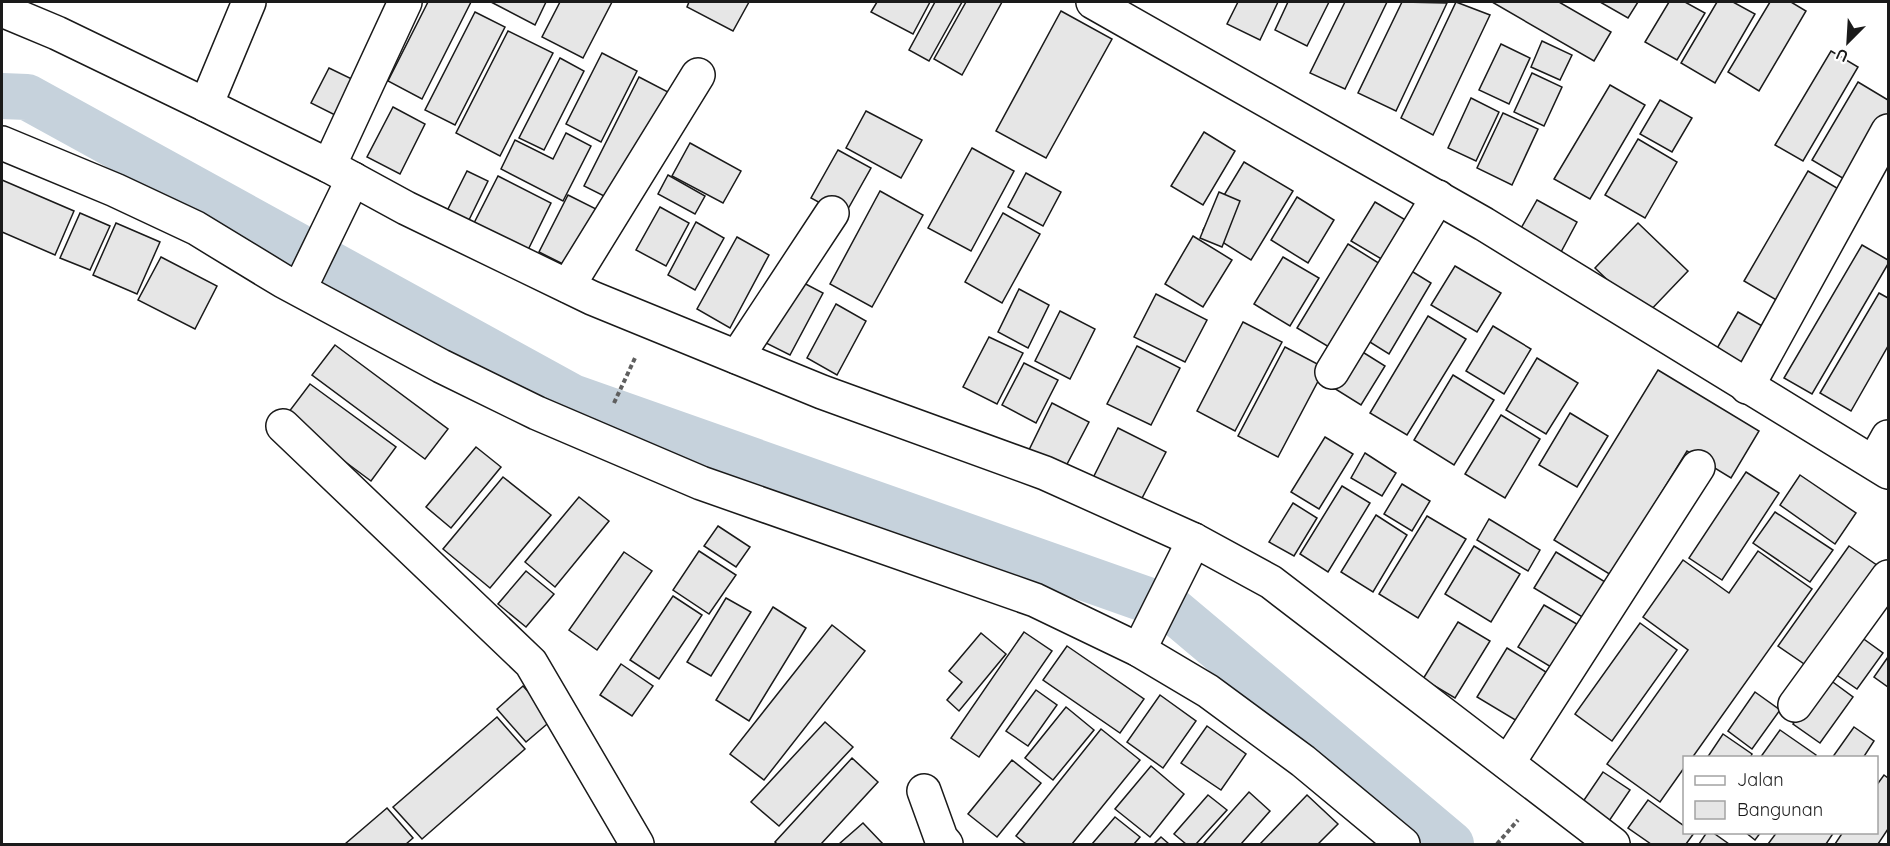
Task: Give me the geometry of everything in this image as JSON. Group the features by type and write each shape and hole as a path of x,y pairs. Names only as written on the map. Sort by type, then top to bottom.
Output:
{"street":[{"path":"206,105 249,2"},
{"path":"304,280 405,2"},
{"path":"1093,2 1438,197 1747,387 1884,457"},
{"path":"2,10 57,33 206,105 341,183 406,208 568,286 847,402 1045,473 1188,553 1271,582 1613,844"},
{"path":"568,286 698,75"},
{"path":"1747,387 1888,131"},
{"path":"2,143 115,190 304,280 441,366 537,413 661,467 1035,600 1142,646 1303,761 1403,844"},
{"path":"1332,372 1438,197"},
{"path":"737,357 832,213"},
{"path":"282,426 531,663 637,844"},
{"path":"1508,763 1698,467"},
{"path":"1142,646 1188,553"},
{"path":"1795,705 1888,578"},
{"path":"924,791 941,838 946,844"}],"path":[{"path":"609,413 639,348"},
{"path":"1497,844 1520,819"}],"building":[{"path":"428,2 471,2 422,99 388,81"},
{"path":"491,2 546,2 535,25"},
{"path":"560,2 612,2 583,58 542,37"},
{"path":"689,2 749,2 733,31 687,7"},
{"path":"877,2 930,2 913,34 871,12"},
{"path":"935,2 962,2 929,61 909,50"},
{"path":"966,2 1002,2 962,75 934,59"},
{"path":"1238,2 1278,2 1260,40 1227,24"},
{"path":"1288,2 1329,2 1307,46 1275,30"},
{"path":"1345,2 1387,2 1345,89 1310,73"},
{"path":"1402,2 1447,3 1396,111 1358,93"},
{"path":"1456,2 1490,15 1433,135 1401,118"},
{"path":"1492,2 1559,2 1611,32 1594,61"},
{"path":"1600,2 1638,2 1628,18"},
{"path":"1669,2 1685,2 1705,13 1677,60 1645,42"},
{"path":"1717,2 1733,2 1755,14 1715,83 1681,63"},
{"path":"1770,2 1791,2 1806,11 1759,91 1728,72"},
{"path":"1061,11 1112,39 1046,158 996,131"},
{"path":"475,12 505,27 455,125 425,110"},
{"path":"508,31 553,53 500,156 456,133"},
{"path":"1542,41 1572,55 1560,80 1531,67"},
{"path":"1501,44 1530,58 1509,104 1479,90"},
{"path":"1831,51 1858,67 1803,161 1775,145"},
{"path":"602,53 637,71 601,142 566,124"},
{"path":"560,58 584,71 544,150 519,138"},
{"path":"329,68 356,81 337,116 311,103"},
{"path":"1532,73 1562,87 1544,126 1514,112"},
{"path":"639,77 668,92 612,200 584,186"},
{"path":"1858,82 1888,100 1888,120 1851,183 1812,160"},
{"path":"1610,85 1645,105 1590,199 1554,179"},
{"path":"1471,98 1499,112 1476,161 1448,148"},
{"path":"1660,100 1692,118 1672,152 1640,134"},
{"path":"393,107 425,124 400,174 367,157"},
{"path":"866,111 922,140 901,178 846,148"},
{"path":"1503,113 1538,129 1512,185 1477,168"},
{"path":"1204,132 1235,151 1203,205 1171,186"},
{"path":"566,133 591,146 563,201 501,169 515,140 553,159"},
{"path":"1638,139 1677,162 1645,218 1605,195"},
{"path":"690,143 741,171 723,203 672,176"},
{"path":"972,148 1014,171 971,251 928,228"},
{"path":"838,150 871,168 844,216 811,198"},
{"path":"1244,162 1293,191 1251,260 1203,230"},
{"path":"467,171 488,181 466,226 445,215"},
{"path":"1808,171 1842,191 1778,301 1744,281"},
{"path":"1026,173 1061,192 1043,226 1008,207"},
{"path":"668,175 705,196 695,214 658,194"},
{"path":"498,176 551,203 525,256 471,229"},
{"path":"2,180 74,211 55,255 2,232"},
{"path":"880,191 923,215 872,307 830,284"},
{"path":"1219,192 1240,201 1222,247 1200,238"},
{"path":"568,195 602,212 573,269 539,252"},
{"path":"1297,197 1334,220 1308,263 1271,240"},
{"path":"1537,200 1577,222 1561,252 1520,230"},
{"path":"1375,202 1414,225 1390,264 1351,241"},
{"path":"660,207 689,223 666,266 636,250"},
{"path":"80,213 110,226 90,270 60,258"},
{"path":"1003,213 1040,234 1002,303 965,282"},
{"path":"696,222 724,238 695,290 668,275"},
{"path":"116,223 160,242 137,294 93,275"},
{"path":"1638,223 1688,271 1645,316 1595,268"},
{"path":"1193,236 1232,260 1203,307 1165,284"},
{"path":"737,237 769,255 730,328 697,309"},
{"path":"1348,244 1385,267 1334,350 1297,328"},
{"path":"1862,245 1888,260 1888,264 1812,394 1784,378"},
{"path":"161,257 217,286 195,329 138,300"},
{"path":"1283,257 1319,278 1290,326 1254,304"},
{"path":"1400,264 1431,283 1389,354 1357,334"},
{"path":"1455,266 1501,293 1477,332 1431,305"},
{"path":"798,280 823,293 790,355 764,342"},
{"path":"1019,289 1049,305 1028,348 998,332"},
{"path":"1879,293 1888,298 1888,346 1851,411 1820,393"},
{"path":"1156,294 1207,320 1185,362 1134,337"},
{"path":"836,304 866,321 837,375 807,358"},
{"path":"1060,311 1095,329 1070,379 1035,361"},
{"path":"1738,312 1776,334 1750,379 1712,357"},
{"path":"1428,316 1466,339 1407,435 1370,413"},
{"path":"1243,322 1282,342 1235,431 1197,411"},
{"path":"1493,326 1531,349 1504,394 1466,371"},
{"path":"989,337 1023,353 997,404 963,387"},
{"path":"335,345 448,429 425,459 312,375"},
{"path":"1137,346 1180,368 1151,425 1107,404"},
{"path":"1353,346 1385,366 1361,405 1329,385"},
{"path":"1285,347 1325,368 1278,457 1238,436"},
{"path":"1537,358 1578,383 1546,434 1506,410"},
{"path":"1024,363 1058,380 1036,423 1002,405"},
{"path":"1658,370 1759,431 1731,478 1687,451 1611,575 1554,540"},
{"path":"1453,375 1494,400 1454,465 1414,440"},
{"path":"310,384 396,447 371,481 285,417"},
{"path":"1052,403 1089,422 1065,468 1029,450"},
{"path":"1570,413 1608,436 1577,487 1539,465"},
{"path":"1501,415 1540,439 1505,498 1465,474"},
{"path":"1118,428 1166,452 1140,502 1093,478"},
{"path":"1325,437 1353,454 1319,509 1291,492"},
{"path":"476,447 501,467 451,528 426,507"},
{"path":"1365,453 1396,473 1382,496 1351,478"},
{"path":"1746,472 1779,493 1722,580 1689,558"},
{"path":"1800,475 1856,513 1835,544 1780,505"},
{"path":"503,477 551,515 490,588 443,549"},
{"path":"1402,484 1430,501 1412,531 1384,514"},
{"path":"1342,486 1370,503 1328,572 1300,554"},
{"path":"579,497 609,521 555,587 525,562"},
{"path":"1293,503 1317,518 1294,556 1269,542"},
{"path":"1775,512 1833,550 1810,582 1753,543"},
{"path":"1376,515 1407,535 1373,592 1341,572"},
{"path":"1427,516 1466,539 1418,618 1379,594"},
{"path":"1489,519 1540,550 1528,571 1477,540"},
{"path":"718,526 750,547 736,567 704,546"},
{"path":"1474,546 1520,574 1491,622 1445,594"},
{"path":"1849,546 1884,570 1813,670 1778,646"},
{"path":"699,551 736,575 709,614 673,590"},
{"path":"1758,551 1812,589 1693,756 1683,756 1683,769 1660,802 1607,764 1688,650 1643,617 1683,560 1729,593"},
{"path":"624,552 652,571 597,650 569,630"},
{"path":"1556,552 1615,588 1594,624 1534,588"},
{"path":"526,571 554,594 526,627 498,604"},
{"path":"673,596 702,615 659,679 630,660"},
{"path":"726,598 751,612 711,676 687,662"},
{"path":"1544,605 1582,627 1556,670 1518,647"},
{"path":"773,607 806,628 749,721 716,700"},
{"path":"1458,622 1490,641 1455,698 1423,679"},
{"path":"1640,623 1677,650 1612,741 1575,714"},
{"path":"832,625 865,651 764,780 730,754"},
{"path":"1024,632 1052,651 979,757 951,738"},
{"path":"1854,632 1883,653 1857,689 1828,669"},
{"path":"981,633 1006,654 959,711 947,700 962,682 949,671"},
{"path":"1067,646 1144,699 1120,733 1043,680"},
{"path":"1507,648 1546,672 1517,721 1477,697"},
{"path":"1888,657 1888,687 1874,677"},
{"path":"621,664 653,686 632,716 600,695"},
{"path":"1826,677 1853,697 1820,743 1793,724"},
{"path":"523,686 553,719 526,742 497,709"},
{"path":"1036,690 1057,705 1028,746 1006,731"},
{"path":"1755,692 1780,710 1752,749 1728,731"},
{"path":"1160,695 1196,721 1163,768 1127,742"},
{"path":"1066,707 1094,730 1053,780 1025,758"},
{"path":"497,717 525,749 422,839 393,807"},
{"path":"825,722 853,747 779,826 751,802"},
{"path":"1207,726 1246,754 1221,790 1181,763"},
{"path":"1854,727 1874,741 1864,756 1833,756"},
{"path":"1101,729 1140,760 1072,844 1026,844 1016,836"},
{"path":"1780,730 1816,755 1816,756 1761,756"},
{"path":"1723,734 1752,754 1751,756 1708,756"},
{"path":"852,758 878,782 821,844 777,844 775,842"},
{"path":"1012,760 1041,783 997,837 968,814"},
{"path":"1151,766 1184,794 1150,837 1115,809"},
{"path":"1603,772 1630,790 1607,824 1580,806"},
{"path":"1884,775 1888,778 1888,829 1878,844 1835,844 1842,834 1878,834 1878,783"},
{"path":"1249,792 1270,811 1241,844 1204,843"},
{"path":"1208,795 1227,810 1196,844 1186,844 1174,834"},
{"path":"1307,795 1338,824 1318,844 1260,844"},
{"path":"1648,800 1683,825 1683,834 1693,834 1686,844 1651,844 1628,828"},
{"path":"387,808 413,838 406,844 345,844"},
{"path":"1115,817 1140,837 1134,844 1092,844"},
{"path":"863,823 883,844 839,844"},
{"path":"1706,834 1715,834 1729,844 1699,844"},
{"path":"1748,834 1760,834 1755,840"},
{"path":"1776,834 1833,834 1826,844 1768,844"},
{"path":"1161,837 1169,844 1154,844"}],"waterway":[{"path":"2,96 27,97 572,397 1170,608 1451,844"}]}
